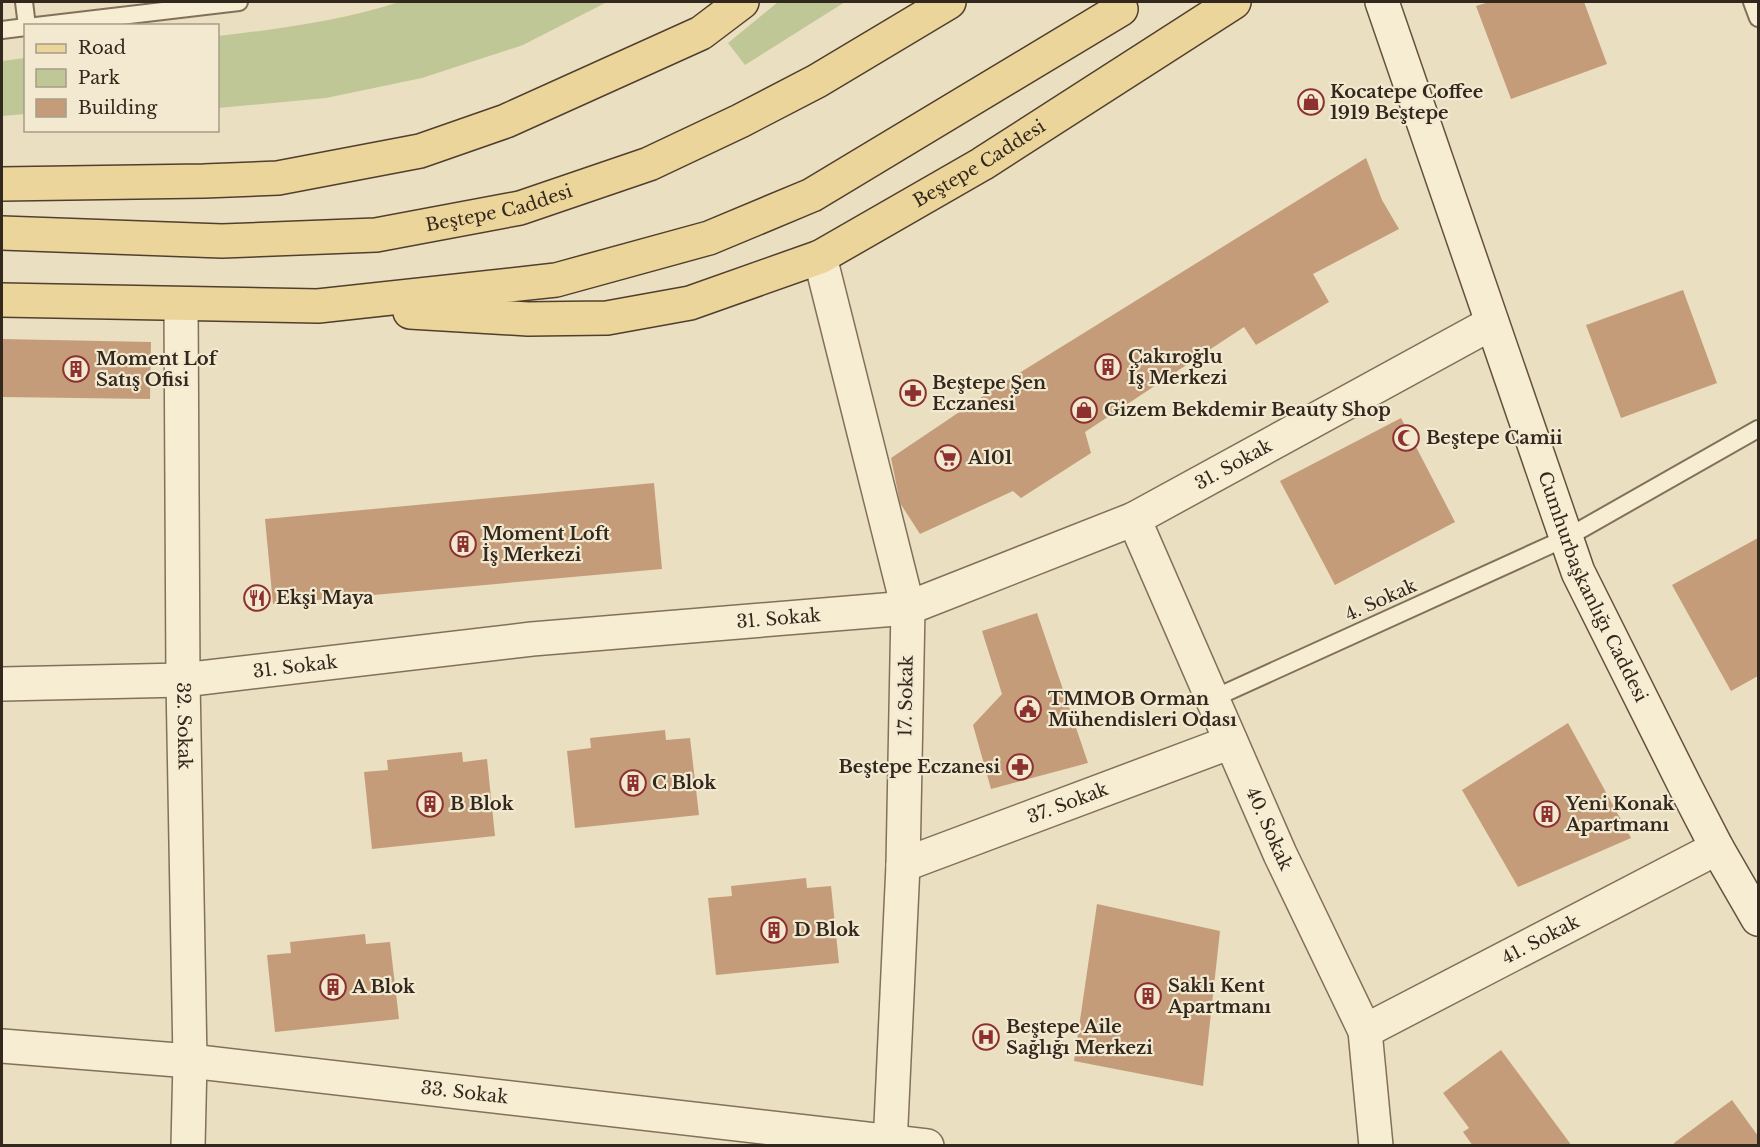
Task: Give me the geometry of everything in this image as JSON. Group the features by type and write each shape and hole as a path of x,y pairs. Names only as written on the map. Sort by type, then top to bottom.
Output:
{"main road":[{"path":"2,184 278,178 420,151 506,121 701,33 742,2"},
{"name":"Beştepe Caddesi","path":"2,233 222,241 376,235 520,208 649,164 740,121 817,81 949,2"},
{"path":"1181,36 1206,2"},
{"name":"Beştepe Caddesi","path":"2,300 318,306 528,319 607,318 690,303 820,257 982,164 1234,2"},
{"name":"Beştepe Caddesi","path":"318,306 556,280 709,238 813,195 1120,9"}],"street":[{"name":"Cumhurbaşkanlığı Caddesi","path":"1382,2 1578,572 1718,848 1758,920"},
{"name":"17. Sokak","path":"820,257 908,608 903,865 890,1143"},
{"name":"32. Sokak","path":"182,304 183,680 190,1061 188,1146"},
{"name":"31. Sokak","path":"2,684 183,680 532,639 908,608 1134,519 1492,323"},
{"name":"40. Sokak","path":"1134,519 1280,854 1365,1031 1376,1146"},
{"name":"37. Sokak","path":"903,865 1231,742"},
{"name":"41. Sokak","path":"1365,1031 1718,848"},
{"name":"33. Sokak","path":"2,1046 190,1061 927,1146"}],"lane":[{"path":"24,2 26,24"},
{"path":"53,24 239,2"},
{"path":"1752,2 1758,18"},
{"path":"2,30 24,26"},
{"name":"4. Sokak","path":"1212,699 1566,538 1758,429"}],"green space":[{"path":"399,2 607,2 523,45 422,78 326,98 219,108 219,36 286,27 377,9"},
{"path":"778,2 845,2 745,65 728,43"},
{"path":"24,58 24,114 2,116 2,61"}],"building":[{"path":"1489,2 1584,2 1607,64 1511,99 1476,6"},
{"name":"Çakıroğlu İş Merkezi","path":"1366,158 1382,200 1399,229 1313,274 1329,302 1256,345 1244,327 1085,432 1091,453 1021,498 1013,491 920,534 900,503 891,458 995,388"},
{"path":"1683,290 1717,383 1621,418 1586,325"},
{"name":"Moment Lof Satış Ofisi","path":"2,339 151,342 150,399 2,397"},
{"path":"1401,418 1455,522 1335,585 1280,481"},
{"name":"Moment Loft İş Merkezi","path":"654,483 662,569 273,604 265,519"},
{"path":"1758,538 1758,676 1731,691 1672,585"},
{"name":"TMMOB Orman Mühendisleri Odası","path":"1037,613 1088,763 991,789 973,725 1002,694 982,631"},
{"name":"Yeni Konak Apartmanı","path":"1568,723 1631,838 1518,887 1462,790"},
{"name":"C Blok","path":"665,730 666,740 690,738 699,815 575,828 567,751 591,748 590,738"},
{"name":"B Blok","path":"462,752 463,762 487,759 495,836 372,849 364,772 388,770 387,760"},
{"name":"D Blok","path":"806,878 807,888 831,886 839,963 716,975 708,898 732,896 731,886"},
{"name":"Saklı Kent Apartmanı","path":"1097,904 1220,931 1203,1086 1074,1061"},
{"name":"A Blok","path":"365,934 366,944 390,942 399,1019 275,1032 267,955 291,953 290,942"},
{"path":"1501,1050 1572,1146 1473,1146 1463,1132 1469,1128 1443,1093"},
{"path":"1732,1100 1758,1136 1758,1146 1675,1146 1674,1143"}],"place":[{"name":"Kocatepe Coffee 1919 Beştepe","path":"1311,102"},
{"name":"Çakıroğlu İş Merkezi","path":"1108,367"},
{"name":"Moment Lof Satış Ofisi","path":"76,369"},
{"name":"Beştepe Şen Eczanesi","path":"913,393"},
{"name":"Gizem Bekdemir Beauty Shop","path":"1084,410"},
{"name":"Beştepe Camii","path":"1406,438"},
{"name":"A101","path":"948,458"},
{"name":"Moment Loft İş Merkezi","path":"463,544"},
{"name":"Ekşi Maya","path":"257,598"},
{"name":"TMMOB Orman Mühendisleri Odası","path":"1028,709"},
{"name":"Beştepe Eczanesi","path":"1020,767"},
{"name":"C Blok","path":"633,783"},
{"name":"B Blok","path":"430,804"},
{"name":"Yeni Konak Apartmanı","path":"1547,814"},
{"name":"D Blok","path":"774,930"},
{"name":"A Blok","path":"333,987"},
{"name":"Saklı Kent Apartmanı","path":"1148,996"},
{"name":"Beştepe Aile Sağlığı Merkezi","path":"986,1037"}]}
